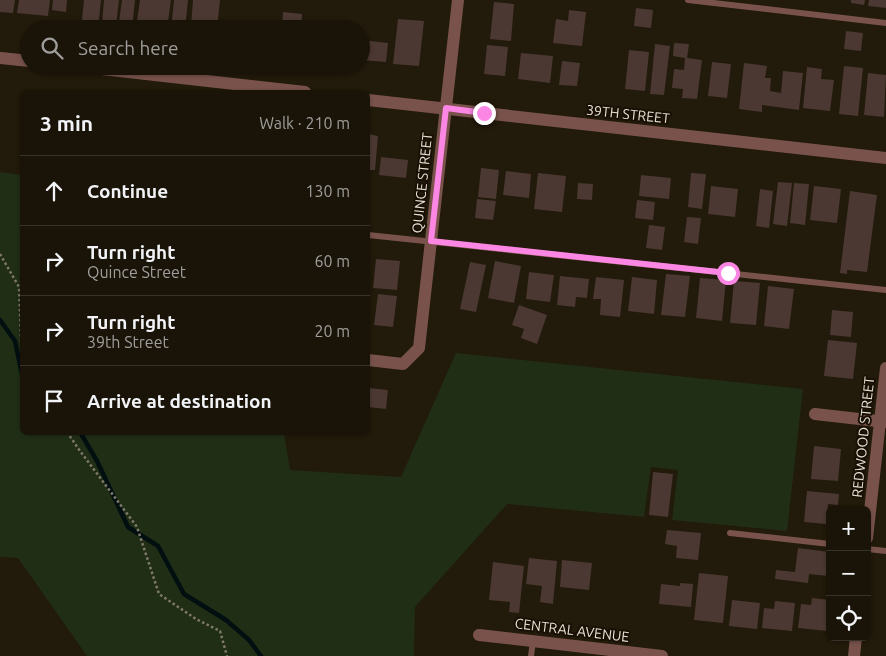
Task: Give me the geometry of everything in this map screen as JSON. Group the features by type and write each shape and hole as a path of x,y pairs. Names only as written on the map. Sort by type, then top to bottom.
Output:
{"street":[{"name":"QUINCE STREET","path":"370,360 403,364 419,348 458,0"},
{"path":"0,58 20,60"},
{"path":"155,75 287,90"},
{"name":"39TH STREET","path":"370,100 886,158"},
{"name":"REDWOOD STREET","path":"871,509 883,422 886,368"},
{"path":"814,414 883,422"},
{"name":"CENTRAL AVENUE","path":"479,635 662,656"},
{"path":"854,656 856,641"}],"lane":[{"path":"688,0 886,23"},
{"path":"370,235 886,290"},
{"path":"730,533 826,544"},
{"path":"871,549 886,551"},
{"path":"531,656 533,641"}],"path":[{"path":"0,254 19,287 20,313"},
{"path":"69,435 136,527 159,594 196,619 220,631 227,656"}],"green space":[{"path":"0,172 20,175 20,435 284,435 290,470 401,477 456,353 803,389 787,531 672,520 678,470 651,467 644,517 507,504 415,607 414,656 87,656 18,558 0,557"}],"building":[{"path":"0,0 15,0 13,13 0,12"},
{"path":"19,0 50,0 48,16 17,13"},
{"path":"53,0 67,0 66,12 52,10"},
{"path":"84,0 101,0 99,20 82,20"},
{"path":"104,0 119,0 117,20 102,20"},
{"path":"122,0 135,0 133,20 119,20"},
{"path":"140,0 171,0 168,20 137,20"},
{"path":"174,0 188,0 186,20 172,20"},
{"path":"193,0 220,0 218,20 191,20"},
{"path":"851,0 865,0 864,5 851,3"},
{"path":"869,0 886,0 886,8 868,6"},
{"path":"494,2 514,4 511,41 490,39"},
{"path":"636,8 653,10 651,28 634,26"},
{"path":"569,10 586,12 582,46 553,43 556,19 568,21"},
{"path":"283,12 302,14 302,20 283,20"},
{"path":"398,19 424,21 419,66 393,64"},
{"path":"846,31 863,33 861,51 844,49"},
{"path":"370,41 388,43 386,62 370,61"},
{"path":"674,43 689,44 687,58 702,60 697,99 682,98 683,89 672,88 674,69 684,70 685,58 673,56"},
{"path":"655,44 670,46 664,95 650,94"},
{"path":"487,45 508,47 505,76 484,74"},
{"path":"629,50 649,52 645,91 625,89"},
{"path":"521,53 553,56 550,83 518,79"},
{"path":"562,61 580,63 577,86 559,85"},
{"path":"712,62 731,64 727,98 708,96"},
{"path":"744,63 767,66 765,78 771,78 770,91 781,93 783,71 803,73 799,110 762,105 762,112 739,109"},
{"path":"844,66 863,68 858,116 839,114"},
{"path":"807,67 822,69 821,79 834,80 830,111 803,108"},
{"path":"868,73 886,75 884,117 864,115"},
{"path":"370,134 378,136 375,170 370,170"},
{"path":"381,157 408,160 406,178 379,175"},
{"path":"481,168 499,170 496,199 478,197"},
{"path":"506,171 531,174 529,198 503,195"},
{"path":"538,173 566,176 562,212 534,209"},
{"path":"691,173 706,174 702,209 688,207"},
{"path":"641,175 671,178 669,199 639,196"},
{"path":"778,182 792,183 787,226 773,224"},
{"path":"578,183 593,184 592,200 577,199"},
{"path":"794,183 809,184 805,225 790,223"},
{"path":"711,186 738,189 735,217 708,214"},
{"path":"814,186 841,189 837,223 810,220"},
{"path":"760,189 773,191 769,228 756,226"},
{"path":"850,191 877,195 867,272 847,270 847,274 840,273"},
{"path":"477,199 496,201 493,220 475,218"},
{"path":"637,200 655,202 653,220 635,218"},
{"path":"687,217 701,218 698,244 684,242"},
{"path":"649,225 665,227 662,250 646,248"},
{"path":"376,259 400,261 397,290 373,288"},
{"path":"495,261 521,266 514,303 488,298"},
{"path":"470,262 486,265 476,312 460,309"},
{"path":"529,272 554,275 550,302 526,299"},
{"path":"666,274 690,276 685,317 661,315"},
{"path":"560,276 589,279 587,298 576,297 575,307 557,305"},
{"path":"596,277 624,280 620,317 600,315 601,299 593,299"},
{"path":"632,277 657,280 654,314 628,311"},
{"path":"700,278 726,280 722,321 696,318"},
{"path":"734,281 760,283 756,325 730,323"},
{"path":"768,286 794,289 789,329 764,326"},
{"path":"378,294 397,296 393,327 374,325"},
{"path":"519,305 547,315 537,344 521,338 524,329 512,325"},
{"path":"832,310 853,312 851,337 830,335"},
{"path":"828,340 857,343 853,379 824,376"},
{"path":"370,388 388,390 386,409 370,407"},
{"path":"814,446 841,449 838,481 811,479"},
{"path":"653,472 673,474 668,517 649,515"},
{"path":"807,491 839,494 838,505 828,504 826,506 826,524 804,522"},
{"path":"667,530 701,533 698,560 676,558 677,546 665,544"},
{"path":"798,548 826,552 826,576 809,574 808,583 775,579 776,570 795,572"},
{"path":"529,558 557,561 553,604 540,602 542,586 526,584"},
{"path":"562,560 592,563 589,590 560,587"},
{"path":"493,562 524,566 519,613 509,612 510,602 489,600"},
{"path":"699,573 728,576 723,623 694,620"},
{"path":"680,583 693,584 691,607 659,604 661,584 680,586"},
{"path":"812,598 826,600 826,631 798,628 801,604 811,605"},
{"path":"732,600 760,603 757,629 729,626"},
{"path":"775,601 795,603 792,631 762,628 764,608 774,609"}],"waterway":[{"path":"0,320 15,341 20,365"},
{"path":"82,435 97,461 128,527 158,546 184,594 226,620 249,640 261,656"}],"route":[{"path":"484,113 446,108 431,241 728,273"}]}
